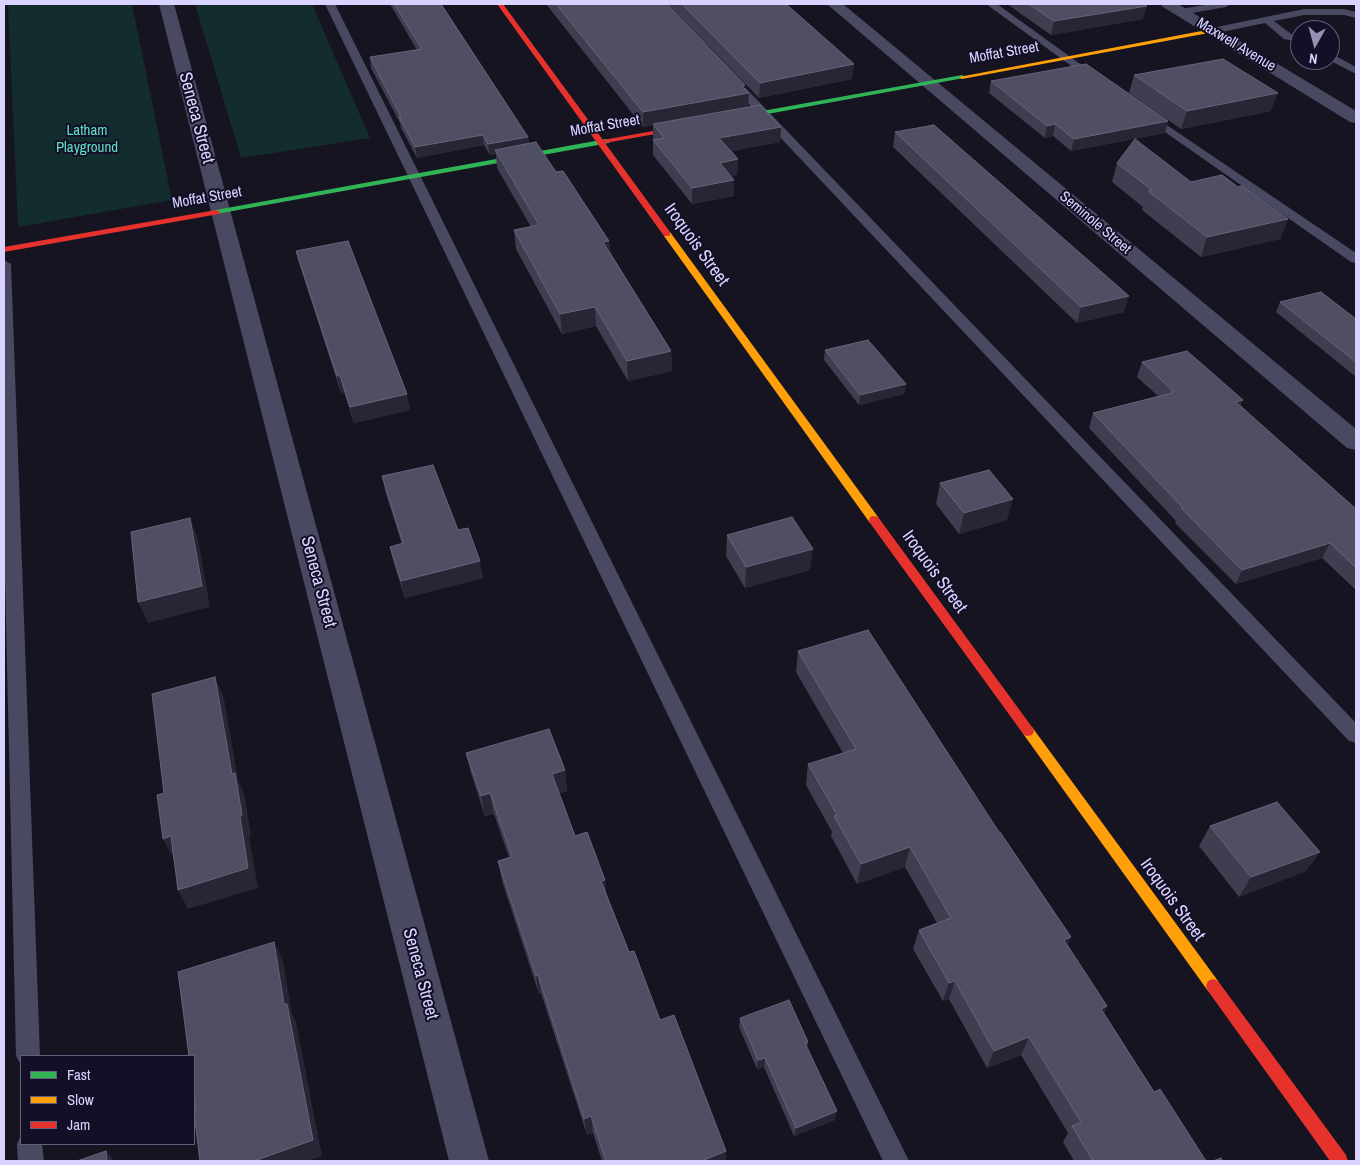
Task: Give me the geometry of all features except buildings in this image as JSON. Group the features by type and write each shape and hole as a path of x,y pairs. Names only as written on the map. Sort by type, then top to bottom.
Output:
{"street":[{"name":"Seneca Street","path":"166,4 469,1161"},
{"name":"Iroquois Street","path":"500,4 1340,1161"},
{"name":"Seminole Street","path":"834,4 1356,442"},
{"name":"Maxwell Avenue","path":"1174,8 1356,118"},
{"name":"Moffat Street","path":"715,121 1212,31"},
{"name":"Moffat Street","path":"4,250 696,125"}],"lane":[{"path":"330,4 896,1161"},
{"path":"991,4 1106,86"},
{"path":"1174,8 1226,4"},
{"path":"1212,31 1304,12 1344,12 1356,15"},
{"path":"1267,20 1278,27 1279,31 1290,36"},
{"path":"1340,62 1356,71"},
{"path":"722,69 1356,735"},
{"path":"1138,108 1356,260"},
{"path":"4,264 28,1055"},
{"path":"30,1145 31,1161"}],"green space":[{"name":"Latham Playground","path":"8,4 132,4 172,200 18,227"},
{"path":"195,4 312,4 370,138 241,158"}],"traffic: fast":[{"path":"729,119 962,77"},
{"path":"216,212 606,141"}],"traffic: slow":[{"path":"962,77 1212,31"},
{"path":"667,234 874,520"},
{"path":"1028,731 1213,986"}],"traffic: jam":[{"path":"500,4 667,234"},
{"path":"606,141 689,126"},
{"path":"4,250 216,212"},
{"path":"874,520 1028,731"},
{"path":"1213,986 1340,1161"}]}
